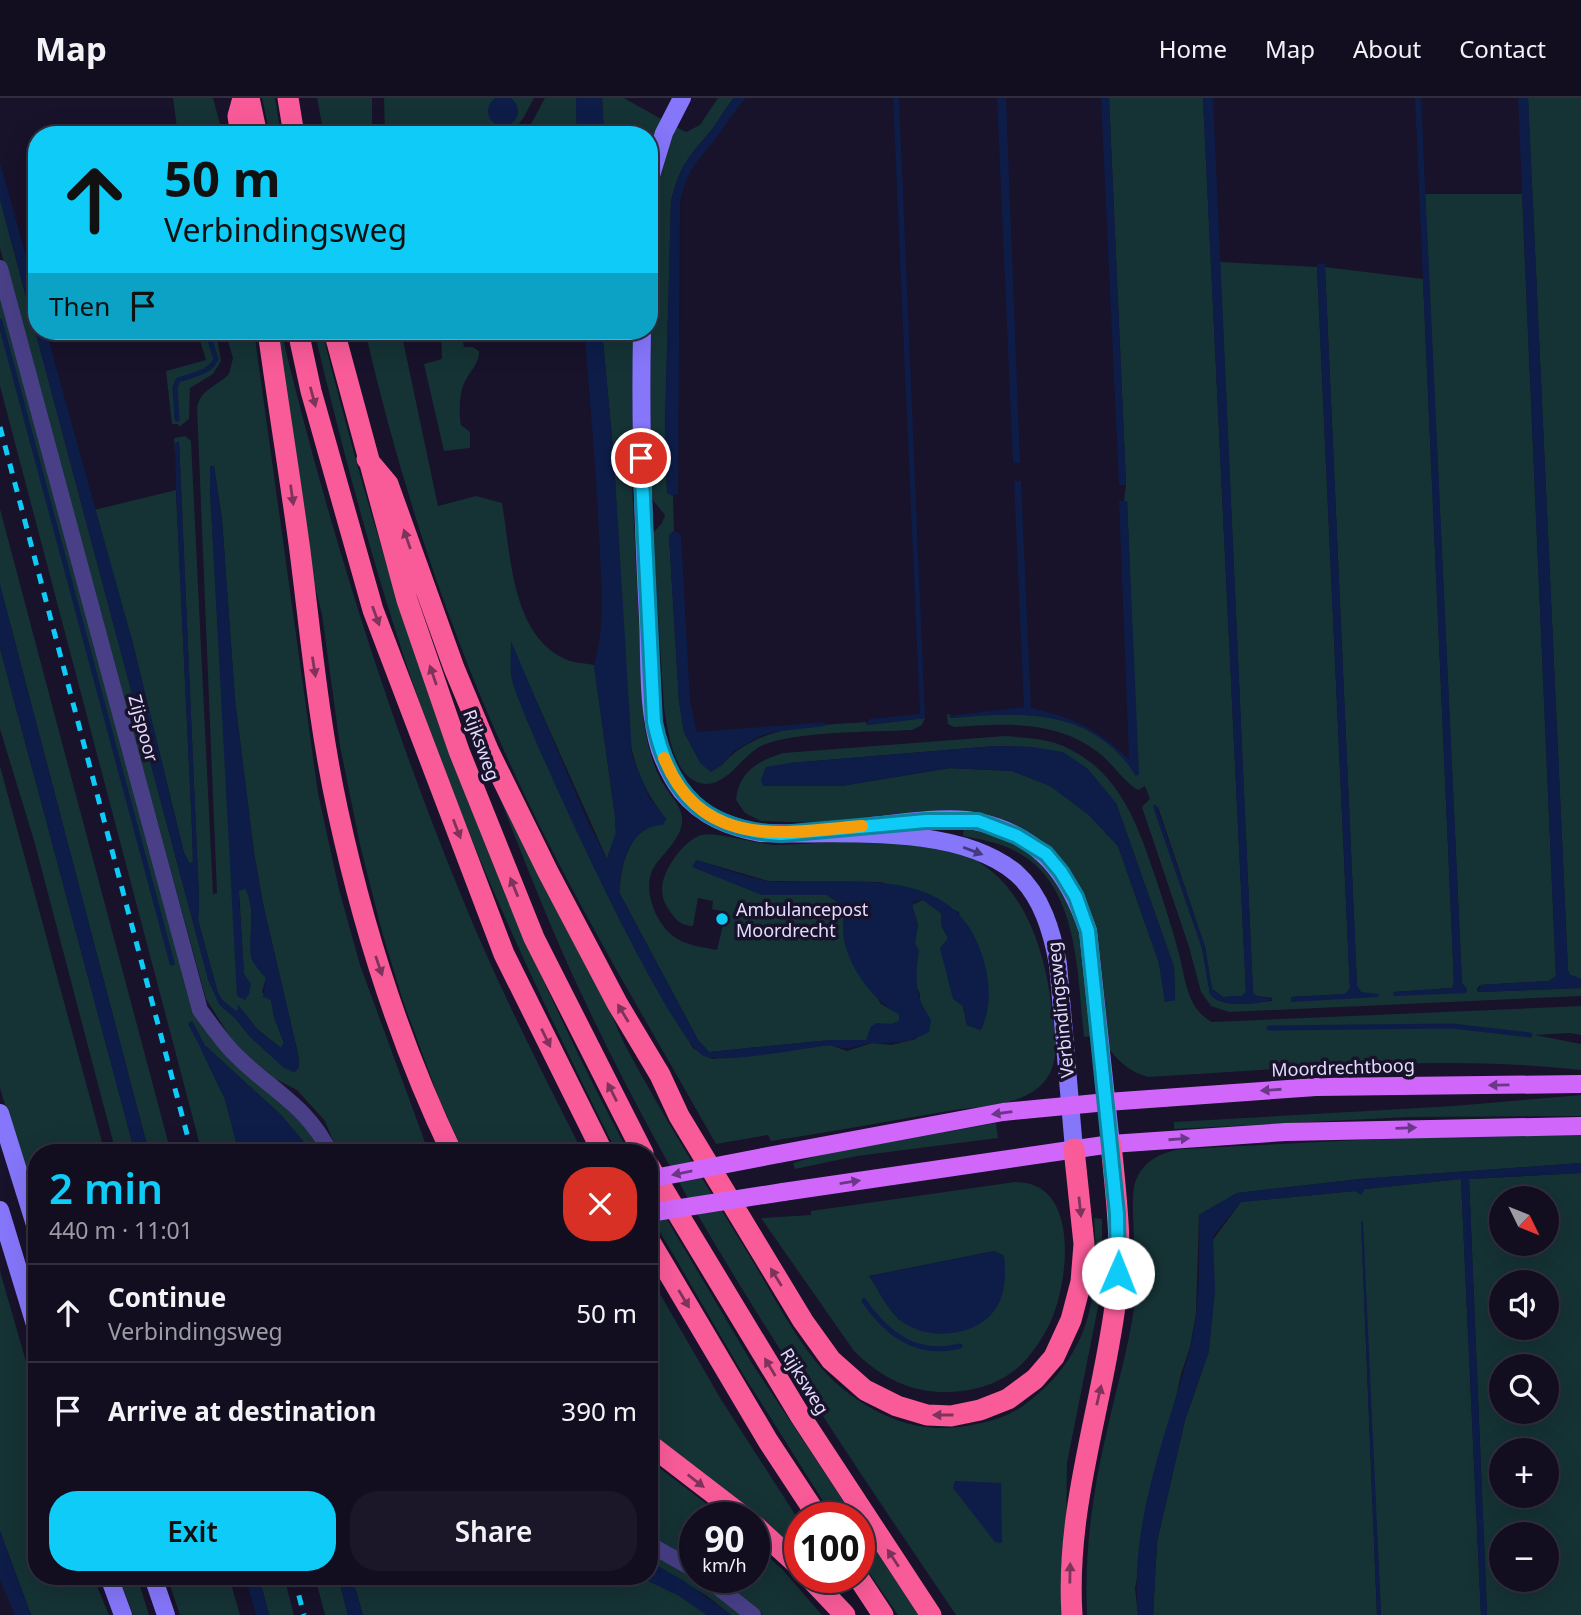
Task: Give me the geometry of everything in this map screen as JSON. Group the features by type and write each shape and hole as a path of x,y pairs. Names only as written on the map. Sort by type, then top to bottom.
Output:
{"highway":[{"path":"240,126 238,116 243,98"},
{"path":"249,98 255,126"},
{"path":"288,98 293,126"},
{"path":"269,340 300,551 310,642 338,813 373,948 416,1072 448,1144"},
{"path":"300,340 311,391 373,610 504,954 599,1144"},
{"name":"Rijksweg","path":"336,340 407,600 459,751 534,938 638,1144"},
{"path":"367,459 388,484 454,668 489,752 548,872 617,1003 660,1075 679,1116 775,1276 831,1360 865,1390 897,1406 927,1415 951,1416 980,1410 1008,1399 1035,1379 1054,1357 1071,1320 1081,1282 1084,1244 1073,1149"},
{"path":"1072,1615 1069,1577 1073,1531 1117,1296 1118,1226 1111,1144"},
{"name":"Rijksweg","path":"658,1181 801,1417 931,1615"},
{"path":"658,1255 768,1440 808,1502"},
{"path":"658,1451 724,1502"},
{"path":"770,1540 784,1552"},
{"path":"824,1593 845,1615"},
{"path":"869,1593 883,1615"}],"main road":[{"name":"Moordrechtboog","path":"658,1177 1003,1112 1070,1105 1316,1087 1581,1084"},
{"path":"658,1212 1111,1144 1286,1132 1581,1126"}],"street":[{"path":"658,153 664,133 682,98"},
{"name":"Zijspoor","path":"0,268 200,1010 237,1057 297,1105 319,1130 326,1144"},
{"name":"Verbindingsweg","path":"642,340 641,484 651,693 660,750 682,792 705,813 737,828 781,834 907,836 948,841 997,860 1017,875 1043,911 1052,934 1058,964 1073,1149"},
{"name":"Verbindingsweg","path":"781,834 926,821 978,821 1017,836 1046,854 1076,897 1088,931 1111,1144"},
{"path":"0,1113 28,1202"},
{"path":"0,1210 28,1302"},
{"path":"658,1549 679,1561"},
{"path":"112,1585 123,1615"},
{"path":"156,1585 166,1615"},
{"path":"725,1593 753,1615"}],"green space":[{"path":"173,98 213,98 221,126 177,126"},
{"path":"262,98 275,98 280,126 268,126"},
{"path":"317,98 372,98 372,126 322,126"},
{"path":"384,98 534,98 517,126 385,126"},
{"path":"545,98 576,98 577,126 530,126"},
{"path":"602,98 624,98 661,119 658,126 604,126"},
{"path":"718,98 734,98 685,164 671,201 665,427 667,493 673,496 674,531 669,535 679,701 684,732 701,764 722,765 736,752 770,734 808,727 866,722 867,725 925,718 922,725 912,730 834,733 775,741 761,746 725,777 709,784 691,779 684,772 670,740 664,708 653,533 665,515 651,498 651,340 658,340 658,189 676,127 686,132 700,125"},
{"path":"1109,98 1203,98 1246,992 1242,996 1223,997 1212,989 1205,947 1158,807 1153,806 1202,948 1210,994 1215,999 1230,1004 1272,1001 1272,998 1256,996 1253,993 1220,262 1317,267 1350,989 1345,994 1291,997 1291,1002 1361,992 1357,986 1325,267 1423,279 1454,982 1452,988 1394,992 1394,996 1467,989 1462,984 1425,194 1522,194 1556,976 1549,981 1480,985 1477,989 1478,992 1581,988 1581,996 1229,1012 1211,1006 1201,992 1189,947 1142,807 1150,799 1145,786 1138,790 1099,753 1065,734 1029,726 954,727 948,724 947,715 950,714 951,718 1029,715 1053,718 1077,725 1098,736 1118,752 1136,775 1138,771 1127,501 1124,501 1126,484"},
{"path":"1528,98 1581,98 1581,979 1570,975 1568,971"},
{"path":"0,199 28,304 28,340 38,340 209,982 222,1007 247,1033 293,1072 299,1067 298,1054 263,904 254,853 235,700 222,520 214,466 210,467 210,489 235,932 244,975 239,891 245,888 251,906 251,953 255,965 266,978 262,992 271,1000 284,1043 281,1048 257,1029 239,1006 237,1012 222,1000 198,920 179,442 175,443 175,455 174,438 185,436 191,441 213,894 217,893 197,408 202,396 229,374 233,358 228,340 255,340 318,793 339,889 360,965 426,1144 334,1144 325,1121 297,1090 270,1076 232,1040 206,999 0,248"},
{"path":"0,294 195,1014 212,1040 305,1126 316,1144 305,1144 280,1114 206,1047 202,1051 225,1099 237,1144 200,1144 0,386"},
{"path":"200,340 218,340 221,361 213,374 190,388 189,419 179,427 178,424 172,424 166,371 206,360"},
{"path":"276,340 283,340 338,544 406,753 487,957 578,1144 460,1144 439,1099 403,1001 382,932 360,845 340,746 322,615 311,570"},
{"path":"316,340 324,340 380,544 413,648 489,854 532,955 624,1144 613,1144 518,948 473,843 414,687 353,485"},
{"path":"367,340 403,340 438,506 476,496 502,503 516,590 533,630 546,646 563,658 594,665 615,816 616,833 607,859 511,644 518,697 592,863 637,953 693,1048 712,1059 830,1045 847,1051 872,1043 891,1045 916,1039 920,994 914,982 917,963 914,934 918,925 912,905 923,900 941,913 941,925 948,938 967,1025 981,1030 959,912 881,882 768,881 696,860 762,895 827,895 843,906 844,940 881,1004 899,1014 900,1021 871,1027 867,1040 831,1040 709,1052 698,1040 620,894 622,869 631,844 644,829 666,819 651,798 641,777 628,729 614,459 603,340 633,340 632,484 644,724 655,767 682,817 677,838 650,876 650,896 662,925 681,941 717,950 726,912 712,909 713,901 698,898 693,926 686,925 671,913 662,893 663,882 675,858 687,843 701,835 779,845 894,841 939,846 958,852 979,862 998,876 1013,894 1025,913 1042,957 1056,1047 1052,1069 1039,1087 1030,1094 996,1105 771,1141 768,1135 716,1144 570,884 499,740 432,568"},
{"path":"441,340 463,340 464,347 473,347 479,351 463,386 460,400 461,425 470,432 470,448 444,451 424,364 442,359"},
{"path":"176,490 192,828 193,861 190,864 184,853 132,640 94,510"},
{"path":"0,509 169,1144 147,1144 0,585"},
{"path":"0,648 133,1144 114,1144 35,844 0,729"},
{"path":"1005,736 1056,743 1082,756 1098,769 1123,800 1141,837 1155,876 1189,994 1198,1010 1212,1022 1581,1006 1581,1035 1535,1035 1581,1044 1581,1070 1527,1065 1419,1063 1148,1077 1136,1073 1110,1050 1078,887 1067,870 1041,842 1025,830 868,820 819,823 761,821 745,813 736,800 738,790 751,769 783,753","holes":["995,746 1032,747 1116,803 1174,967 1175,1000 1165,1001 1159,963 1118,846 1089,815 1051,786 1012,771 950,768 841,786 790,763"]},
{"path":"0,766 103,1144 28,1144 28,1183 0,1088"},
{"path":"491,776 583,949 626,1047 669,1124 799,1338 837,1384 868,1406 902,1422 938,1428 988,1421 1023,1406 1046,1387 1063,1367 1086,1323 1095,1274 1094,1218 1102,1219 1098,1307 1067,1463 1065,1615 956,1615 761,1319 670,1167 575,981"},
{"path":"964,827 1002,835 1050,869 1080,927 1095,1036 1084,1037 1071,931 1063,905 1051,883 1034,863 1011,849 963,836"},
{"path":"1581,1095 1581,1116 1410,1117 1174,1129 1174,1122 1453,1106"},
{"path":"996,1123 998,1138 857,1156 795,1169 793,1163 823,1154"},
{"path":"1463,1135 1581,1135 1581,1163 1360,1179 1237,1193 1199,1215 1196,1314 1135,1588 1138,1615 1087,1615 1087,1567 1094,1496 1128,1342 1136,1291 1133,1201 1139,1173 1149,1162 1161,1155 1182,1149"},
{"path":"1581,1173 1581,1615 1487,1615 1469,1179"},
{"path":"1461,1179 1481,1615 1381,1615 1361,1220 1377,1615 1153,1615 1157,1542 1185,1420 1209,1351 1212,1241 1241,1202 1355,1191 1361,1194 1364,1189"},
{"path":"1015,1182 1036,1186 1051,1198 1060,1216 1064,1237 1062,1284 1050,1323 1035,1349 1020,1366 989,1385 969,1390 939,1392 915,1388 893,1380 854,1351 761,1218 811,1215 811,1211","holes":["994,1251 1004,1256 899,1320 869,1276"]},
{"path":"658,1204 753,1365 844,1502 824,1502 741,1371 658,1228"},
{"path":"0,1271 28,1369 28,1585 96,1585 109,1615 31,1615 0,1531"},
{"path":"658,1291 722,1401 787,1502 784,1502 784,1538 770,1526 770,1502 740,1502 658,1439"},
{"path":"658,1467 704,1502 679,1502 679,1552 658,1540"},
{"path":"875,1549 919,1615 898,1615 875,1581"},
{"path":"658,1556 677,1566 679,1579 658,1566"},
{"path":"770,1558 784,1571 784,1593 803,1593 822,1615 763,1615 738,1593 770,1593"},
{"path":"122,1585 140,1585 149,1615 133,1615"},
{"path":"170,1585 231,1585 240,1615 180,1615"},
{"path":"261,1585 286,1585 294,1615 269,1615"},
{"path":"317,1585 340,1585 348,1615 325,1615"},
{"path":"354,1585 657,1585 678,1595 707,1615 363,1615"},
{"path":"702,1593 713,1593 742,1615 731,1615"}],"water":[{"path":"503,96 514,100 518,111 514,122 503,126 492,122 488,111 492,100"},
{"path":"576,98 602,98 604,126 577,126"},
{"path":"734,98 746,98 692,170 685,183 680,203 678,494 673,496 667,493 665,427 671,201 685,164"},
{"path":"893,98 899,98 925,718 867,725 869,719 920,714"},
{"path":"997,98 1006,98 1020,463 1013,463"},
{"path":"1101,98 1109,98 1126,485 1119,485"},
{"path":"1203,98 1213,98 1253,993 1273,999 1250,1004 1223,1002 1210,994 1202,948 1153,806 1155,804 1157,807 1205,947 1212,989 1223,997 1242,996 1246,992"},
{"path":"1415,98 1421,98 1462,983 1467,989 1466,993 1394,996 1393,992 1452,988 1454,982"},
{"path":"1518,98 1528,98 1568,971 1570,975 1581,979 1581,988 1478,992 1480,985 1549,981 1556,976"},
{"path":"0,162 28,263 28,304 0,199"},
{"path":"1317,264 1325,264 1357,986 1361,992 1379,994 1378,997 1291,1002 1291,997 1345,994 1350,989"},
{"path":"38,340 49,340 132,640 184,853 190,864 193,861 192,828 176,491 175,443 179,441 198,921 222,1000 237,1012 238,1005 257,1029 281,1048 284,1043 271,1000 263,997 266,978 252,960 251,906 245,888 239,891 239,897 244,974 251,984 245,1000 237,996 210,489 210,466 214,466 222,520 235,700 254,853 263,904 298,1054 299,1067 295,1072 284,1068 249,1036 236,1019 219,1004 209,982"},
{"path":"585,340 603,340 614,459 632,755 649,797 666,819 663,825 642,832 629,849 621,872 620,894 698,1040 709,1052 831,1040 866,1040 871,1027 876,1023 892,1024 900,1020 899,1014 880,1001 864,983 851,962 844,939 843,905 827,895 762,895 692,867 696,860 768,881 886,883 911,888 934,897 955,910 971,930 983,958 989,994 981,1030 967,1025 964,1007 953,999 940,948 948,938 941,925 941,913 923,900 912,905 918,925 915,944 919,950 919,995 931,1020 929,1032 909,1040 850,1048 830,1045 727,1058 704,1056 686,1037 632,944 601,883 524,714 511,674 511,641 588,822 607,859 616,833 594,665 601,617 595,459"},
{"path":"1014,481 1021,481 1031,708 1084,726 1129,759 1119,501 1127,501 1139,774 1136,776 1118,753 1077,725 1028,715 949,716 1024,707"},
{"path":"674,531 681,534 690,701 697,732 825,722 825,726 772,732 758,737 733,752 722,765 711,772 701,764 684,732 679,701 669,535"},
{"path":"0,585 147,1144 133,1144 0,648"},
{"path":"995,746 1032,747 1063,752 1088,769 1116,803 1174,967 1175,1000 1165,1002 1159,963 1118,846 1089,815 1050,786 1012,771 950,768 841,786 763,786 761,779 766,767 790,763"},
{"path":"206,1046 280,1114 305,1144 237,1144 225,1099 202,1051"},
{"path":"1581,1163 1581,1173 1469,1179 1487,1615 1481,1615 1461,1179 1365,1189 1361,1195 1355,1191 1241,1202 1213,1236 1215,1291 1209,1351 1185,1420 1157,1542 1153,1615 1138,1615 1139,1547 1144,1513 1194,1333 1199,1282 1199,1215 1237,1193 1360,1179"},
{"path":"1361,1220 1363,1222 1381,1615 1377,1615"},
{"path":"994,1251 1004,1256 1005,1269 1002,1296 996,1308 988,1318 977,1325 951,1333 923,1331 900,1320 869,1276"},
{"path":"955,1481 1001,1483 1002,1543 995,1542 953,1488"},
{"path":"0,1531 31,1615 15,1615 0,1580"},
{"path":"658,1566 679,1578 679,1593 701,1593 731,1615 707,1615 678,1595 657,1585"},
{"path":"247,1585 261,1585 269,1615 256,1615"},
{"path":"340,1585 354,1585 363,1615 348,1615"}],"waterway":[{"path":"0,321 172,963"},
{"path":"177,419 175,387 178,380 195,375 213,364 216,359 210,340"},
{"path":"191,1024 204,1049"},
{"path":"1269,1028 1452,1026 1530,1035"},
{"path":"864,1301 883,1324 917,1346 945,1349 960,1346"}],"railway":[{"path":"0,427 190,1144"},
{"path":"296,1585 304,1615"}],"slow traffic":[{"path":"664,758 669,772 695,806 719,821 737,828 781,834 862,826"}],"place":[{"name":"Ambulancepost Moordrecht","path":"722,919"}],"route":[{"path":"641,458 654,722 660,750 669,772 695,806 719,821 760,833 781,834 926,821 978,821 1017,836 1046,854 1076,897 1088,931 1095,984 1117,1214 1118,1273"}]}
